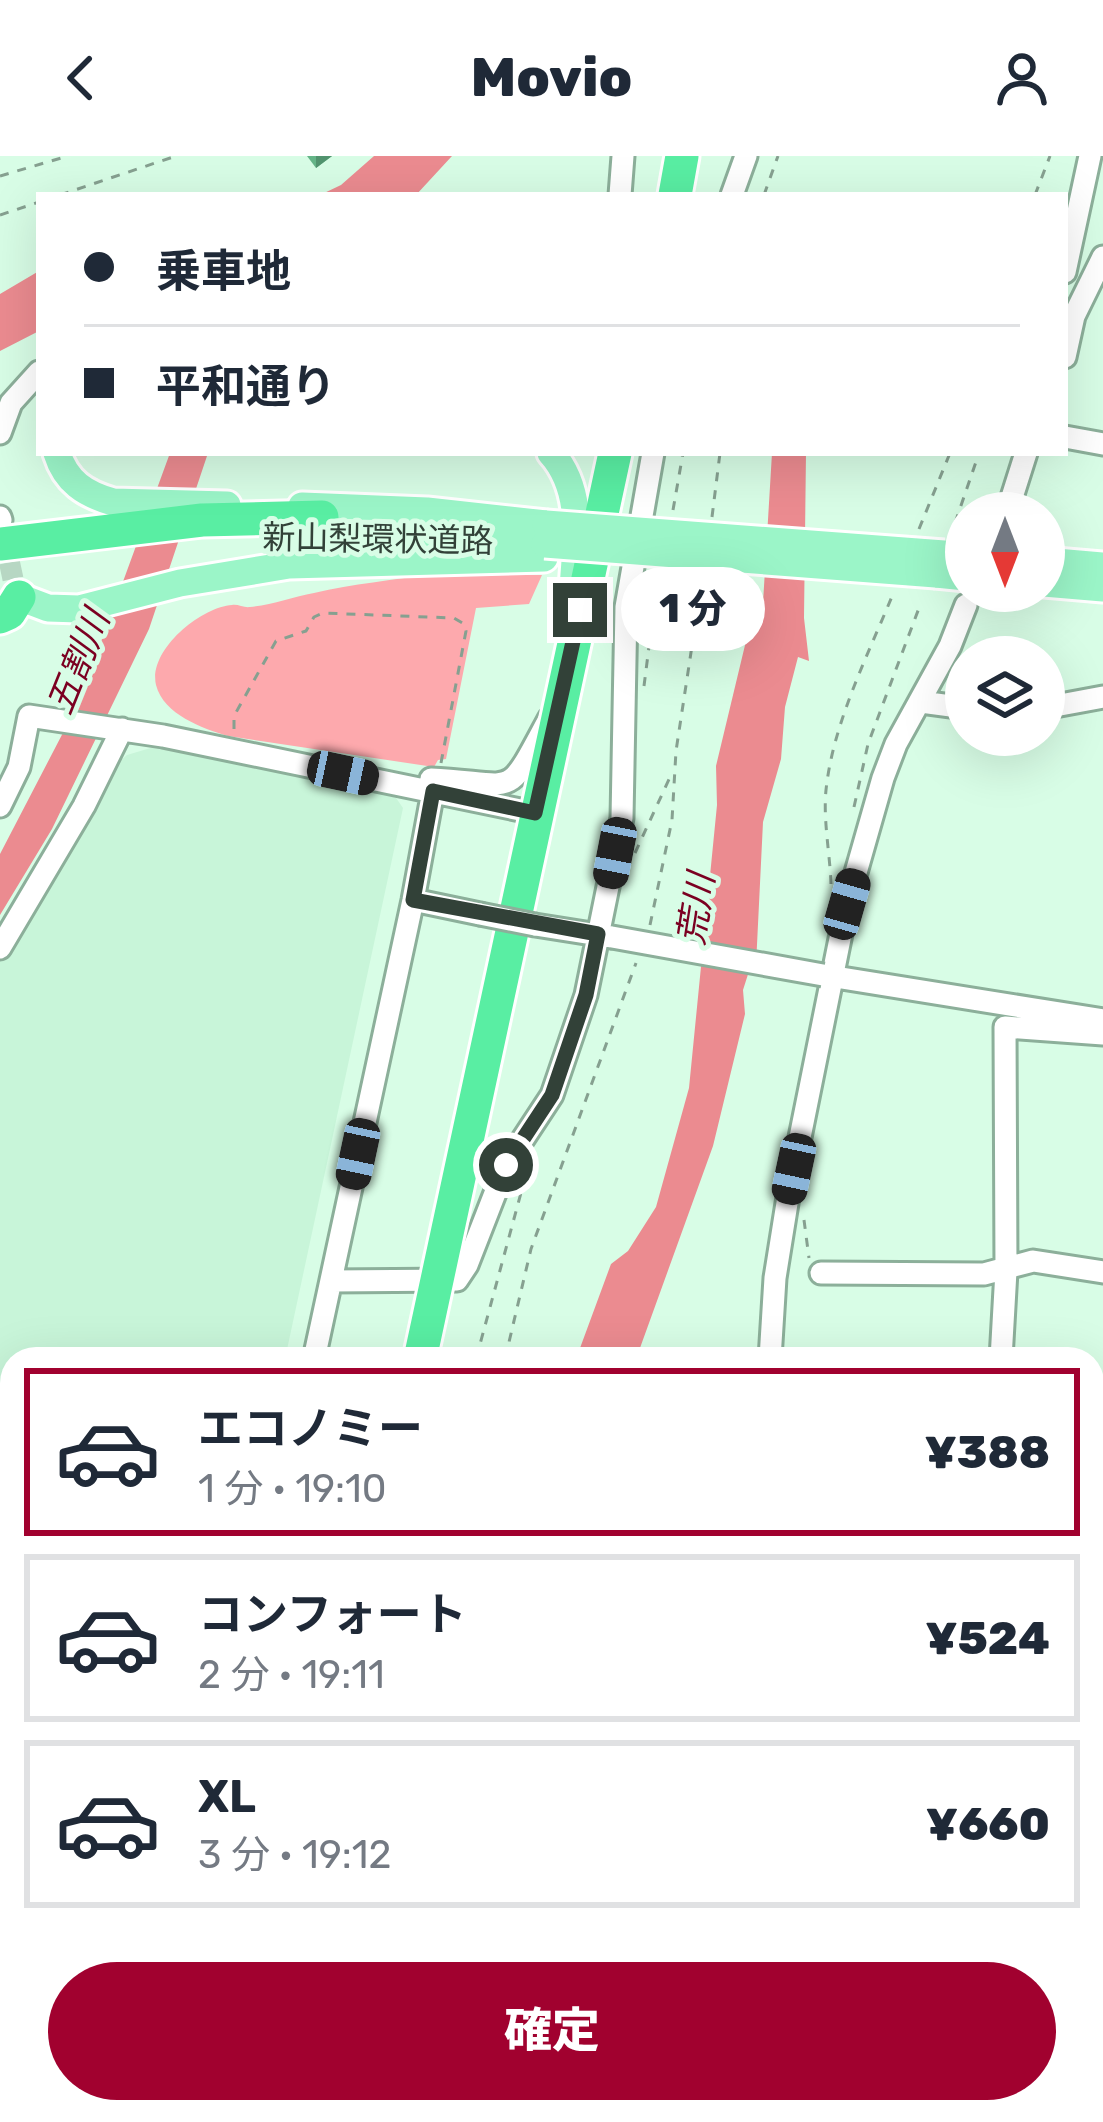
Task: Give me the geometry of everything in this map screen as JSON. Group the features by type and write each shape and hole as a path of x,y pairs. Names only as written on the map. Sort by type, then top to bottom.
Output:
{"highway":[{"path":"653,192 659,156"},
{"path":"676,192 682,156"},
{"path":"423,1347 614,456"},
{"name":"新山梨環状道路","path":"126,525 201,521 321,526"},
{"path":"0,544 126,525"},
{"path":"8,589 126,525"}],"main road":[{"path":"58,456 62,468 82,489 113,502 126,525"},
{"path":"553,456 568,476 574,500 570,656"},
{"path":"201,521 409,510 545,542"},
{"path":"321,526 757,560 945,562"},
{"path":"8,589 48,608 79,608 238,571 545,542 945,562"},
{"path":"1065,563 1103,566"},
{"path":"1065,585 1103,588"}],"street":[{"path":"620,192 623,156"},
{"path":"733,192 746,156"},
{"path":"1068,258 1090,156"},
{"path":"1068,343 1074,316 1103,256"},
{"path":"0,433 11,403 36,375"},
{"path":"1068,438 1103,445"},
{"path":"331,1282 449,1283 462,1276 506,1165 552,1095 605,936 622,818 626,607 652,456"},
{"path":"1014,492 1025,456"},
{"path":"1016,486 1036,456"},
{"path":"771,1347 775,1278 788,1197 847,904 883,778 957,612"},
{"path":"389,782 435,778 491,786 510,781 524,768 562,694"},
{"path":"1065,705 1103,697"},
{"path":"921,702 945,705"},
{"path":"0,806 19,766 29,716 117,728 535,813"},
{"path":"0,948 84,806 117,728"},
{"path":"317,1347 433,791"},
{"path":"413,900 535,925 1103,1020"},
{"path":"1002,1347 1005,1027 1103,1034"},
{"path":"820,1273 1006,1271 1033,1261 1103,1272"}],"path":[{"path":"0,176 68,156"},
{"path":"69,192 176,156"},
{"path":"765,192 778,156"},
{"path":"1036,192 1050,156"},
{"path":"0,215 36,203"},
{"path":"671,521 682,456"},
{"path":"709,535 720,456"},
{"path":"915,539 949,456"},
{"path":"966,492 979,456"},
{"path":"657,608 658,572"},
{"path":"644,941 672,820 674,768 702,578"},
{"path":"832,886 828,774 899,579"},
{"path":"234,728 233,716 276,640 306,631 314,617 323,613 454,618 466,631 441,765"},
{"path":"629,866 674,768"},
{"path":"509,1347 530,1249 638,957"},
{"path":"479,1347 527,1168"}],"shaded area":[{"path":"374,156 452,156 419,192 326,192"},
{"path":"36,273 36,333 0,351 0,294"},
{"path":"169,456 207,456 149,629 52,829 0,915 0,854 79,702"},
{"path":"772,456 806,456 804,618 809,661 798,657 785,707 781,759 763,822 756,965 750,968 743,990 745,1014 713,1146 640,1347 580,1347 611,1264 628,1251 656,1207 689,1088 717,805 716,766 752,616 763,603"},
{"path":"432,574 542,575 529,604 476,608 446,759 438,760 434,767 228,736 185,719 160,695 156,672 160,658 179,633 206,613"},
{"path":"164,744 394,795 403,808 288,1347 0,1347 0,961 112,768 127,755"}],"tunnel":[{"path":"3,532 13,579"}],"route":[{"path":"506,1165 552,1095 586,995 598,934 413,900 433,791 535,813 580,610"}],"water label":[{"name":"五割川","path":"78,662"},
{"name":"荒川","path":"696,909"}]}
